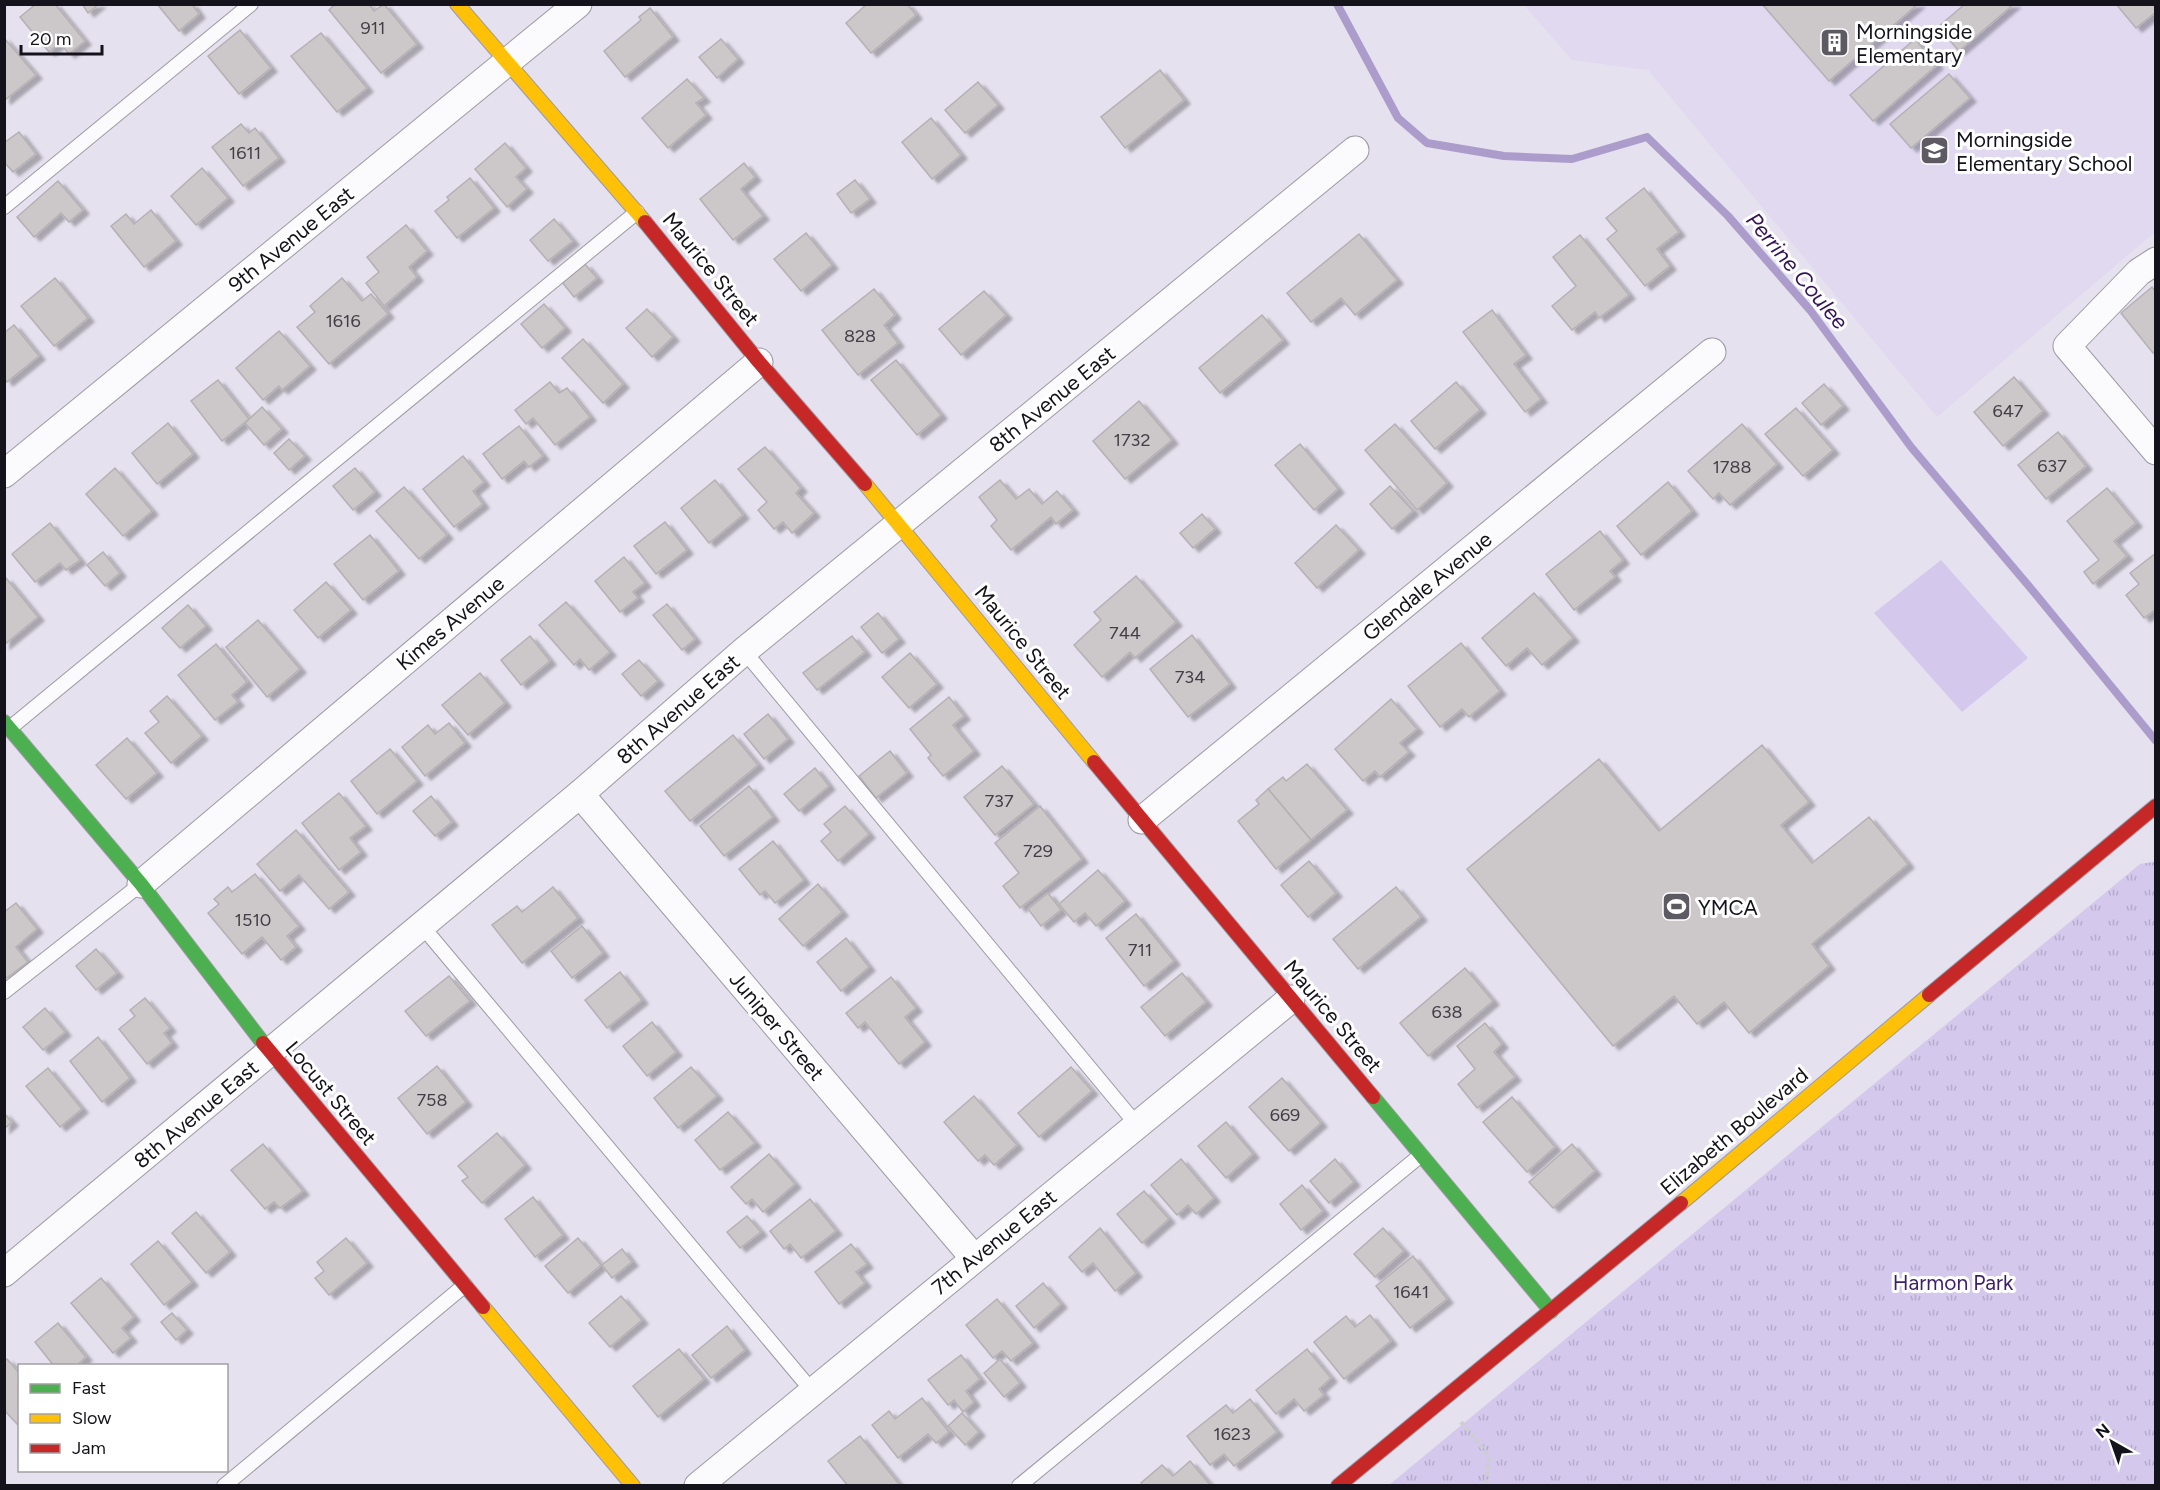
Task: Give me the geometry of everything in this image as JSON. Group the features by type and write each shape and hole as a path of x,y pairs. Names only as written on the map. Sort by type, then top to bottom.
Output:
{"street":[{"name":"Maurice Street","path":"457,4 638,212 759,362 900,524 1142,820 1551,1311"},
{"name":"9th Avenue East","path":"4,474 578,4"},
{"name":"8th Avenue East","path":"4,1273 580,794 744,651 1355,150"},
{"path":"2147,267 2067,346 2156,451"},
{"name":"Glendale Avenue","path":"1142,820 1712,352"},
{"name":"Kimes Avenue","path":"141,884 759,362"},
{"name":"Locust Street","path":"7,725 141,884 270,1053 633,1485"},
{"name":"Juniper Street","path":"580,794 974,1258"},
{"name":"Elizabeth Boulevard","path":"1338,1485 2154,810"},
{"name":"7th Avenue East","path":"698,1485 1291,999"}],"lane":[{"path":"4,207 251,4"},
{"path":"7,725 638,212"},
{"path":"744,651 1137,1125"},
{"path":"4,992 141,884"},
{"path":"422,926 813,1392"},
{"path":"1019,1485 1421,1155"},
{"path":"224,1485 465,1285"}],"path":[{"path":"1461,1422 1489,1456 1486,1485"}],"shaded area":[{"name":"Morningside Elementary School","path":"1524,5 2155,5 2155,232 1937,417 1648,70 1572,60"}],"green space":[{"path":"1941,560 2028,658 1962,712 1874,613"},
{"name":"Harmon Park","path":"2156,863 2155,1485 1389,1485 2140,864"}],"building":[{"path":"36,4 55,4 85,41 69,54 60,43 49,52 20,17"},
{"path":"82,4 99,4 88,13"},
{"path":"157,4 192,4 199,14 179,31"},
{"path":"335,4 369,4 374,11 384,4 417,44 381,73 329,10"},
{"path":"867,4 907,4 916,15 871,53 846,23"},
{"name":"Morningside Elementary","path":"1762,4 1918,4 1829,81"},
{"path":"1965,4 2014,4 1959,51 1938,27"},
{"path":"2116,4 2156,4 2156,12 2136,28"},
{"path":"650,8 673,37 625,77 604,51 641,20 639,17"},
{"path":"240,30 271,68 239,94 208,56"},
{"path":"321,33 367,88 337,112 291,56"},
{"path":"4,38 36,75 5,100 4,99"},
{"path":"721,39 738,59 717,78 699,57"},
{"path":"1915,39 1937,65 1873,121 1850,95"},
{"path":"1160,70 1184,100 1125,148 1101,117"},
{"path":"1949,74 1970,98 1911,148 1890,124"},
{"path":"687,79 704,98 696,103 706,115 668,148 642,118"},
{"path":"978,82 998,105 965,133 945,110"},
{"path":"931,118 961,155 932,179 902,142"},
{"path":"241,124 249,133 255,128 279,158 243,186 212,147"},
{"path":"19,132 36,154 13,172 4,162 4,143"},
{"path":"505,143 526,168 516,177 527,189 507,207 475,169"},
{"path":"744,163 755,177 741,189 763,216 733,240 700,199"},
{"path":"202,168 228,198 196,225 171,196"},
{"path":"470,178 494,208 457,238 435,211 449,200 447,197"},
{"path":"855,180 870,199 851,213 837,194"},
{"path":"58,181 83,210 69,222 61,213 34,237 17,217"},
{"path":"1644,188 1679,232 1657,249 1670,266 1645,286 1607,239 1617,231 1606,218"},
{"path":"151,210 176,241 144,267 111,226 126,214 134,224"},
{"path":"554,219 573,241 548,261 530,240"},
{"path":"406,225 427,251 409,267 417,277 384,306 366,283 379,272 367,257"},
{"path":"806,233 832,265 801,291 774,259"},
{"path":"1359,234 1397,280 1355,315 1341,298 1311,322 1287,293"},
{"path":"1580,235 1629,295 1599,318 1595,312 1572,330 1552,306 1576,286 1553,257"},
{"path":"585,264 597,278 574,297 562,282"},
{"path":"55,278 88,318 54,346 21,306"},
{"path":"342,278 362,301 371,294 388,314 329,364 297,327 315,312 310,306"},
{"path":"2152,287 2156,292 2156,351 2153,353 2121,313"},
{"path":"874,289 895,315 884,325 898,343 858,375 822,330"},
{"path":"984,291 1006,315 961,355 939,329"},
{"path":"544,304 565,328 542,348 521,324"},
{"path":"647,309 673,337 652,357 626,328"},
{"path":"1492,310 1526,355 1514,364 1541,399 1525,412 1463,332"},
{"path":"1262,315 1283,340 1220,393 1199,368"},
{"path":"14,325 39,356 7,382 4,378 4,333"},
{"path":"279,331 310,366 282,390 279,386 263,400 236,368"},
{"path":"583,339 623,384 603,403 562,358"},
{"path":"896,360 941,415 917,435 871,380"},
{"path":"2014,377 2043,411 2003,446 1974,412"},
{"path":"218,380 249,419 222,441 191,401"},
{"path":"550,382 559,393 567,388 590,417 555,445 533,418 526,424 515,410"},
{"path":"1456,382 1480,410 1435,449 1411,421"},
{"path":"1824,384 1843,406 1821,425 1802,403"},
{"path":"1139,401 1172,440 1125,479 1093,441"},
{"path":"262,407 282,429 264,445 245,423"},
{"path":"1796,408 1833,450 1803,476 1765,434"},
{"path":"168,423 193,454 157,484 132,453"},
{"path":"1395,424 1447,483 1417,510 1365,450"},
{"path":"1742,424 1777,464 1730,505 1719,493 1713,499 1688,471"},
{"path":"519,426 543,456 529,467 524,461 502,479 483,454"},
{"path":"2058,432 2086,466 2046,499 2018,465"},
{"path":"289,439 305,456 289,470 274,453"},
{"path":"1300,444 1338,489 1314,510 1275,465"},
{"path":"765,447 801,488 796,493 814,513 792,533 783,522 774,529 758,510 767,502 738,469"},
{"path":"463,456 484,482 473,491 483,504 454,527 423,489"},
{"path":"115,468 152,511 123,536 86,494"},
{"path":"355,468 375,492 353,510 333,486"},
{"path":"715,480 743,515 709,543 681,508"},
{"path":"1000,480 1016,499 1029,489 1042,504 1057,491 1073,510 1056,524 1051,517 1011,550 991,526 997,520 979,497"},
{"path":"1668,482 1692,511 1641,555 1617,526"},
{"path":"1390,486 1413,511 1392,529 1370,504"},
{"path":"404,487 447,535 419,559 376,511"},
{"path":"2107,488 2136,523 2114,541 2127,556 2093,584 2084,572 2099,560 2067,521"},
{"path":"1202,514 1215,529 1193,548 1180,533"},
{"path":"665,522 687,550 656,574 634,546"},
{"path":"50,523 80,560 66,570 60,563 35,582 12,554"},
{"path":"1336,525 1359,550 1317,588 1295,563"},
{"path":"1600,531 1623,560 1610,571 1615,577 1574,610 1546,574"},
{"path":"370,535 399,571 363,600 334,564"},
{"path":"103,552 120,573 105,586 87,565"},
{"path":"2156,553 2156,609 2144,618 2126,595 2139,584 2130,573"},
{"path":"624,557 645,583 633,592 638,598 620,612 595,581"},
{"path":"1136,576 1176,622 1135,658 1130,652 1102,677 1074,645 1101,620 1094,612"},
{"path":"6,578 38,617 4,645 4,579"},
{"path":"326,582 351,610 318,638 294,610"},
{"path":"1534,593 1573,638 1542,665 1527,648 1506,666 1482,638"},
{"path":"566,602 610,652 589,670 580,659 574,665 539,625"},
{"path":"667,604 695,639 682,650 653,615"},
{"path":"188,605 206,626 180,648 162,628"},
{"path":"878,613 899,639 882,653 861,627"},
{"path":"258,620 300,669 267,697 226,647"},
{"path":"1192,635 1230,684 1188,717 1150,669"},
{"path":"530,636 550,661 521,685 501,660"},
{"path":"852,636 865,652 817,690 803,673"},
{"path":"1461,643 1500,691 1469,717 1462,709 1440,727 1408,686"},
{"path":"216,644 247,682 232,695 238,702 215,720 178,675"},
{"path":"910,653 937,684 909,708 882,677"},
{"path":"639,660 658,681 641,696 622,674"},
{"path":"480,673 505,703 468,735 442,705"},
{"path":"167,696 202,736 171,763 145,733 159,722 150,711"},
{"path":"949,697 964,716 953,725 974,751 943,776 928,758 931,755 910,729"},
{"path":"1391,699 1417,729 1400,743 1409,752 1380,777 1375,771 1363,781 1335,749"},
{"path":"768,714 788,739 764,759 744,734"},
{"path":"449,723 465,743 425,776 402,747 428,725 435,734"},
{"path":"733,735 758,765 690,821 665,791"},
{"path":"127,738 157,773 126,799 96,765"},
{"name":"YMCA","path":"1762,745 1809,802 1781,825 1812,863 1869,817 1908,864 1812,944 1829,966 1749,1033 1724,1002 1697,1024 1674,996 1613,1046 1467,869 1599,759 1659,831"},
{"path":"390,749 417,781 377,814 351,781"},
{"path":"890,751 907,773 876,798 859,776"},
{"path":"1307,764 1347,810 1311,840 1268,789 1283,777 1286,781"},
{"path":"1002,766 1034,804 995,835 964,797"},
{"path":"815,768 829,786 799,811 784,794"},
{"path":"749,786 773,817 724,856 700,826"},
{"path":"1268,789 1311,840 1276,869 1238,821 1259,804 1256,800"},
{"path":"339,793 366,826 350,838 361,852 339,870 302,823"},
{"path":"431,796 452,822 435,836 413,811"},
{"path":"845,806 869,834 838,861 821,841 831,832 824,824"},
{"path":"1040,806 1082,859 1020,908 1003,886 1019,873 995,843"},
{"path":"296,830 349,892 329,909 299,875 280,891 257,864"},
{"path":"773,841 804,880 775,903 765,891 760,895 739,869"},
{"path":"1309,861 1336,893 1308,917 1281,885"},
{"path":"1098,870 1125,901 1096,926 1085,913 1074,922 1059,904"},
{"path":"255,874 299,926 287,936 296,947 281,960 262,937 242,954 208,913 219,904 214,899 228,887 232,892"},
{"path":"818,884 842,912 803,946 779,919"},
{"path":"553,887 578,918 522,963 492,925 517,906 522,912"},
{"path":"1396,887 1421,917 1358,969 1333,939"},
{"path":"1048,893 1061,910 1041,926 1028,909"},
{"path":"16,903 37,929 16,947 28,962 4,980 4,912"},
{"path":"1136,914 1174,961 1144,986 1106,938"},
{"path":"582,926 603,953 572,978 551,951"},
{"path":"846,938 869,967 841,991 817,962"},
{"path":"96,949 117,973 96,990 76,966"},
{"path":"1465,968 1493,1001 1428,1056 1400,1023"},
{"path":"620,972 642,1000 607,1028 585,1000"},
{"path":"1182,973 1206,1002 1165,1036 1141,1007"},
{"path":"449,976 470,1001 426,1036 405,1011"},
{"path":"891,977 916,1008 905,1017 925,1042 899,1064 865,1022 858,1028 846,1013"},
{"path":"145,998 170,1028 164,1033 172,1043 147,1064 119,1029 135,1016 130,1010"},
{"path":"45,1008 65,1032 43,1050 23,1027"},
{"path":"652,1022 676,1052 647,1076 623,1046"},
{"path":"1485,1023 1502,1044 1494,1052 1515,1077 1477,1108 1458,1084 1475,1069 1457,1046"},
{"path":"98,1037 130,1078 102,1102 70,1061"},
{"path":"437,1066 466,1102 427,1134 398,1098"},
{"path":"691,1067 717,1096 678,1128 654,1098"},
{"path":"1071,1067 1092,1091 1039,1137 1018,1113"},
{"path":"48,1068 82,1109 60,1127 26,1086"},
{"path":"1282,1078 1321,1123 1289,1151 1249,1107"},
{"path":"974,1096 1017,1145 994,1165 985,1155 978,1161 944,1122"},
{"path":"1512,1097 1555,1147 1527,1172 1483,1122"},
{"path":"728,1112 755,1143 720,1170 695,1140"},
{"path":"4,1113 12,1122 4,1129"},
{"path":"1226,1122 1253,1154 1226,1178 1198,1146"},
{"path":"497,1133 525,1165 482,1203 462,1181 468,1177 458,1166"},
{"path":"263,1144 303,1191 280,1208 274,1202 265,1209 231,1170"},
{"path":"1572,1144 1595,1171 1553,1208 1529,1182"},
{"path":"769,1154 795,1184 763,1212 752,1199 746,1204 731,1187"},
{"path":"1181,1159 1214,1198 1196,1214 1188,1205 1177,1215 1151,1185"},
{"path":"1335,1159 1354,1182 1329,1203 1310,1181"},
{"path":"1302,1185 1323,1211 1301,1230 1280,1204"},
{"path":"1144,1191 1169,1219 1142,1243 1117,1214"},
{"path":"533,1197 563,1235 535,1257 505,1219"},
{"path":"810,1199 836,1231 801,1258 790,1244 784,1249 770,1231"},
{"path":"196,1212 230,1252 206,1273 172,1233"},
{"path":"747,1216 761,1232 740,1248 727,1232"},
{"path":"1100,1228 1136,1273 1115,1291 1093,1263 1082,1272 1069,1257"},
{"path":"1383,1228 1404,1251 1375,1277 1354,1254"},
{"path":"346,1238 367,1263 329,1295 315,1278 324,1271 317,1262"},
{"path":"578,1238 601,1265 568,1293 545,1266"},
{"path":"158,1241 192,1282 164,1305 131,1264"},
{"path":"851,1244 867,1264 856,1272 865,1283 839,1304 815,1272"},
{"path":"622,1249 632,1262 612,1278 602,1265"},
{"path":"1413,1256 1447,1299 1410,1328 1376,1286"},
{"path":"101,1278 134,1317 122,1328 131,1338 113,1353 71,1303"},
{"path":"1043,1283 1061,1304 1034,1328 1016,1306"},
{"path":"621,1296 642,1320 610,1347 589,1323"},
{"path":"997,1299 1033,1343 1011,1361 1002,1351 993,1358 966,1325"},
{"path":"172,1313 187,1330 176,1340 161,1322"},
{"path":"1370,1315 1391,1341 1344,1379 1314,1342 1346,1316 1355,1327"},
{"path":"58,1323 86,1357 78,1364 52,1364 35,1342"},
{"path":"727,1326 745,1350 711,1378 692,1355"},
{"path":"679,1349 704,1379 658,1417 633,1386"},
{"path":"1307,1349 1331,1378 1319,1389 1324,1395 1304,1411 1294,1399 1276,1414 1256,1390"},
{"path":"961,1355 980,1379 966,1391 974,1402 963,1412 954,1400 948,1405 928,1380"},
{"path":"7,1359 18,1372 18,1425 4,1410 4,1361"},
{"path":"1000,1359 1020,1383 1004,1397 984,1373"},
{"path":"922,1398 949,1432 936,1443 928,1434 898,1458 872,1425 889,1411 895,1419"},
{"path":"1250,1399 1277,1432 1234,1466 1224,1454 1210,1465 1187,1436 1226,1405 1233,1413"},
{"path":"962,1413 979,1432 965,1445 948,1426"},
{"path":"860,1436 899,1484 897,1486 848,1486 828,1461"},
{"path":"1190,1461 1211,1486 1143,1486 1141,1483 1162,1465 1173,1476"}],"waterway":[{"name":"Perrine Coulee","path":"1337,4 1398,118 1427,143 1504,156 1572,159 1647,137 1728,216 1810,310 1911,447 2156,741"}],"traffic: fast":[{"path":"4,722 141,884 263,1043"},
{"path":"1373,1097 1551,1311"}],"traffic: slow":[{"path":"457,4 645,222"},
{"path":"865,484 1094,762"},
{"path":"1681,1203 1929,995"},
{"path":"483,1307 633,1486"}],"traffic: jam":[{"path":"645,222 759,362 865,484"},
{"path":"1094,762 1373,1097"},
{"path":"1929,995 2156,806"},
{"path":"263,1043 483,1307"},
{"path":"1338,1486 1681,1203"}],"place":[{"name":"Morningside Elementary","path":"1835,43"},
{"name":"Morningside Elementary School","path":"1935,151"},
{"name":"YMCA","path":"1677,907"}]}
